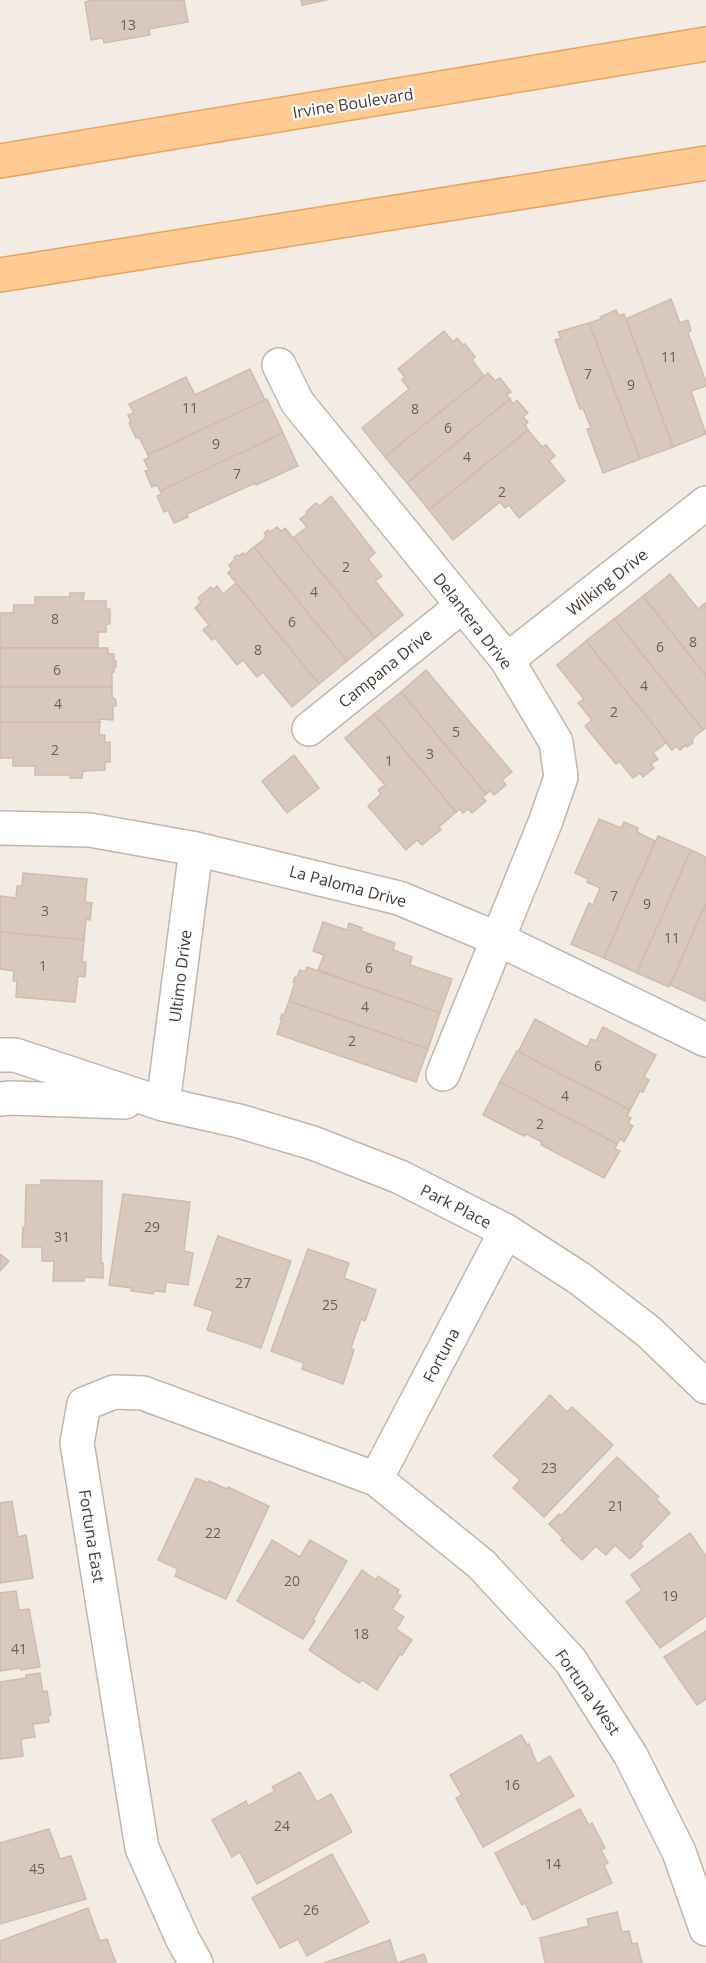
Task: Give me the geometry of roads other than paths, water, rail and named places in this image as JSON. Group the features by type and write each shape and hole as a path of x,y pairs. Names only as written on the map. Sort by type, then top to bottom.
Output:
{"main road":[{"name":"Irvine Boulevard","path":"0,161 706,44"},
{"path":"0,275 706,163"}],"street":[{"name":"Delantera Drive","path":"279,365 297,402 507,660 556,742 561,777 545,823 443,1074"},
{"name":"Wilking Drive","path":"507,660 706,503"},
{"name":"Campana Drive","path":"309,729 462,606"},
{"name":"La Paloma Drive","path":"0,828 90,830 196,849 399,898 498,939 706,1040"},
{"name":"Ultimo Drive","path":"163,1104 196,849"},
{"name":"Park Place","path":"0,1055 15,1054 163,1104 239,1121 313,1143 400,1177 506,1231 579,1278 649,1332 706,1387"},
{"name":"Park Place","path":"0,1099 163,1104"},
{"name":"Fortuna","path":"376,1479 506,1231"},
{"name":"Fortuna East","path":"196,1963 183,1940 142,1848 77,1443 84,1404 114,1392 144,1393 376,1479"},
{"name":"Fortuna West","path":"376,1479 481,1564 570,1660 631,1756 679,1852 706,1929"}]}
